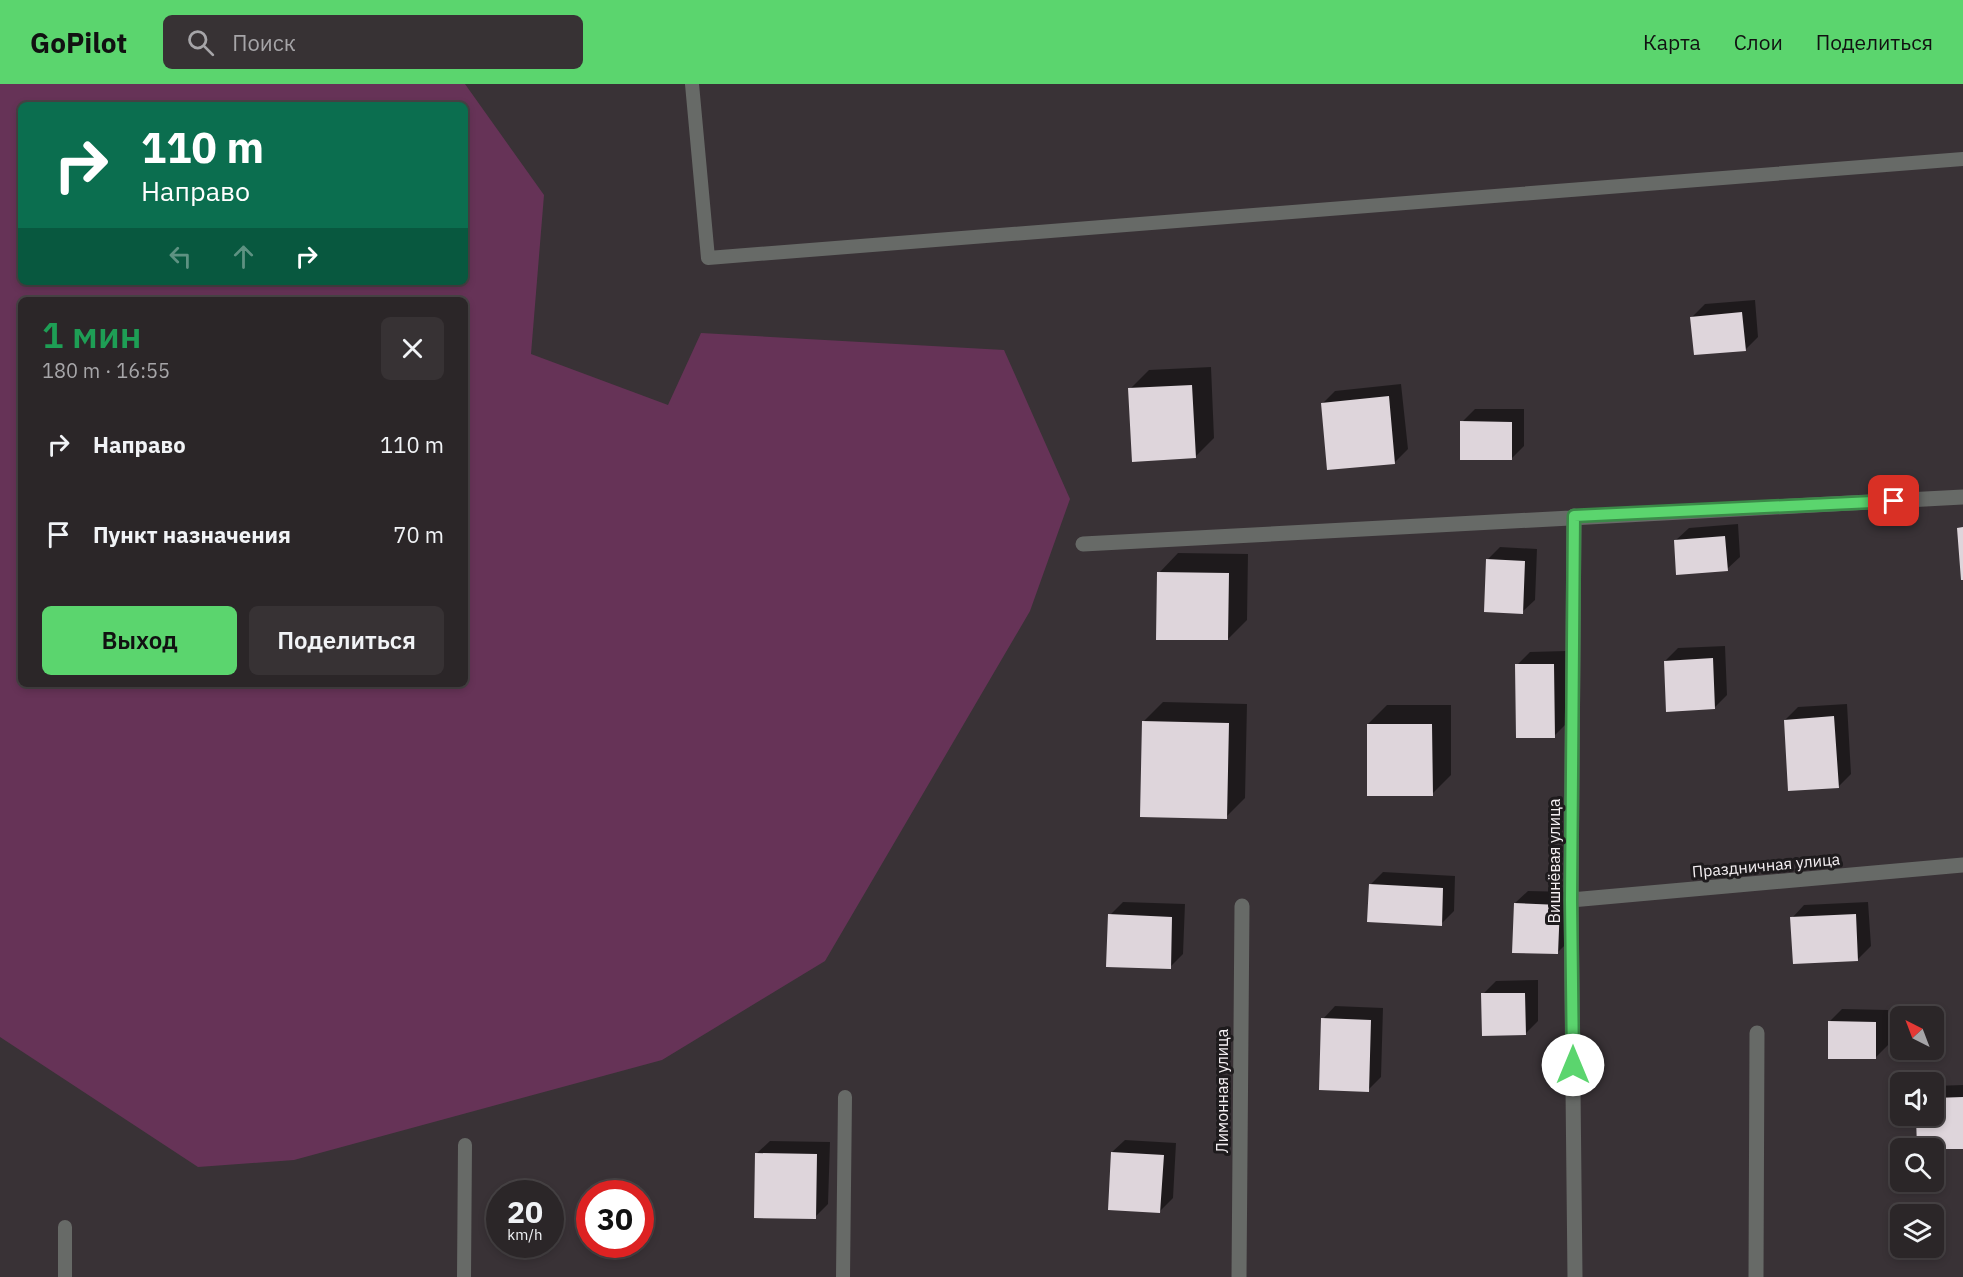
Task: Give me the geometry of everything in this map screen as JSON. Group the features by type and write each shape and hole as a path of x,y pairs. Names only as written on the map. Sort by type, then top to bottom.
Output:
{"street":[{"path":"1083,544 1574,516 1963,498"},
{"name":"Вишнёвая улица","path":"1574,516 1571,900 1575,1277"},
{"name":"Праздничная улица","path":"1571,900 1963,865"},
{"name":"Лимонная улица","path":"1239,1277 1242,906"},
{"path":"1756,1277 1757,1033"}],"lane":[{"path":"692,84 708,258 1963,159"},
{"path":"843,1277 845,1097"},
{"path":"464,1277 465,1145"},
{"path":"65,1227 65,1277"}],"shaded area":[{"path":"0,84 465,84 544,195 531,354 668,405 701,333 1004,350 1070,499 1030,611 825,961 662,1060 294,1160 198,1167 0,1037"}],"building":[{"path":"1742,312 1746,351 1694,355 1690,317"},
{"path":"1192,385 1196,458 1132,462 1128,388"},
{"path":"1389,396 1395,464 1327,470 1321,403"},
{"path":"1460,421 1512,422 1512,460 1460,460"},
{"path":"1963,527 1963,580 1961,580 1957,528"},
{"path":"1725,536 1728,571 1676,575 1674,540"},
{"path":"1486,559 1525,561 1523,614 1484,612"},
{"path":"1157,572 1229,573 1228,640 1156,640"},
{"path":"1713,658 1715,709 1666,712 1664,661"},
{"path":"1515,664 1554,664 1555,738 1516,738"},
{"path":"1834,716 1839,788 1788,791 1784,720"},
{"path":"1142,721 1229,723 1227,819 1140,817"},
{"path":"1367,724 1432,724 1433,796 1367,796"},
{"path":"1369,884 1443,888 1442,926 1367,922"},
{"path":"1514,903 1560,905 1558,954 1512,953"},
{"path":"1108,914 1172,917 1171,969 1106,967"},
{"path":"1856,914 1858,961 1793,964 1790,917"},
{"path":"1481,993 1525,993 1526,1035 1482,1036"},
{"path":"1321,1018 1371,1020 1369,1092 1319,1090"},
{"path":"1828,1021 1876,1022 1876,1059 1828,1059"},
{"path":"1963,1097 1963,1149 1944,1149 1944,1138 1917,1138 1916,1126 1944,1126 1944,1098"},
{"path":"1111,1152 1164,1155 1160,1213 1108,1210"},
{"path":"755,1153 817,1154 816,1219 754,1218"}],"route":[{"path":"1573,1065 1571,900 1574,516 1894,501"}]}
